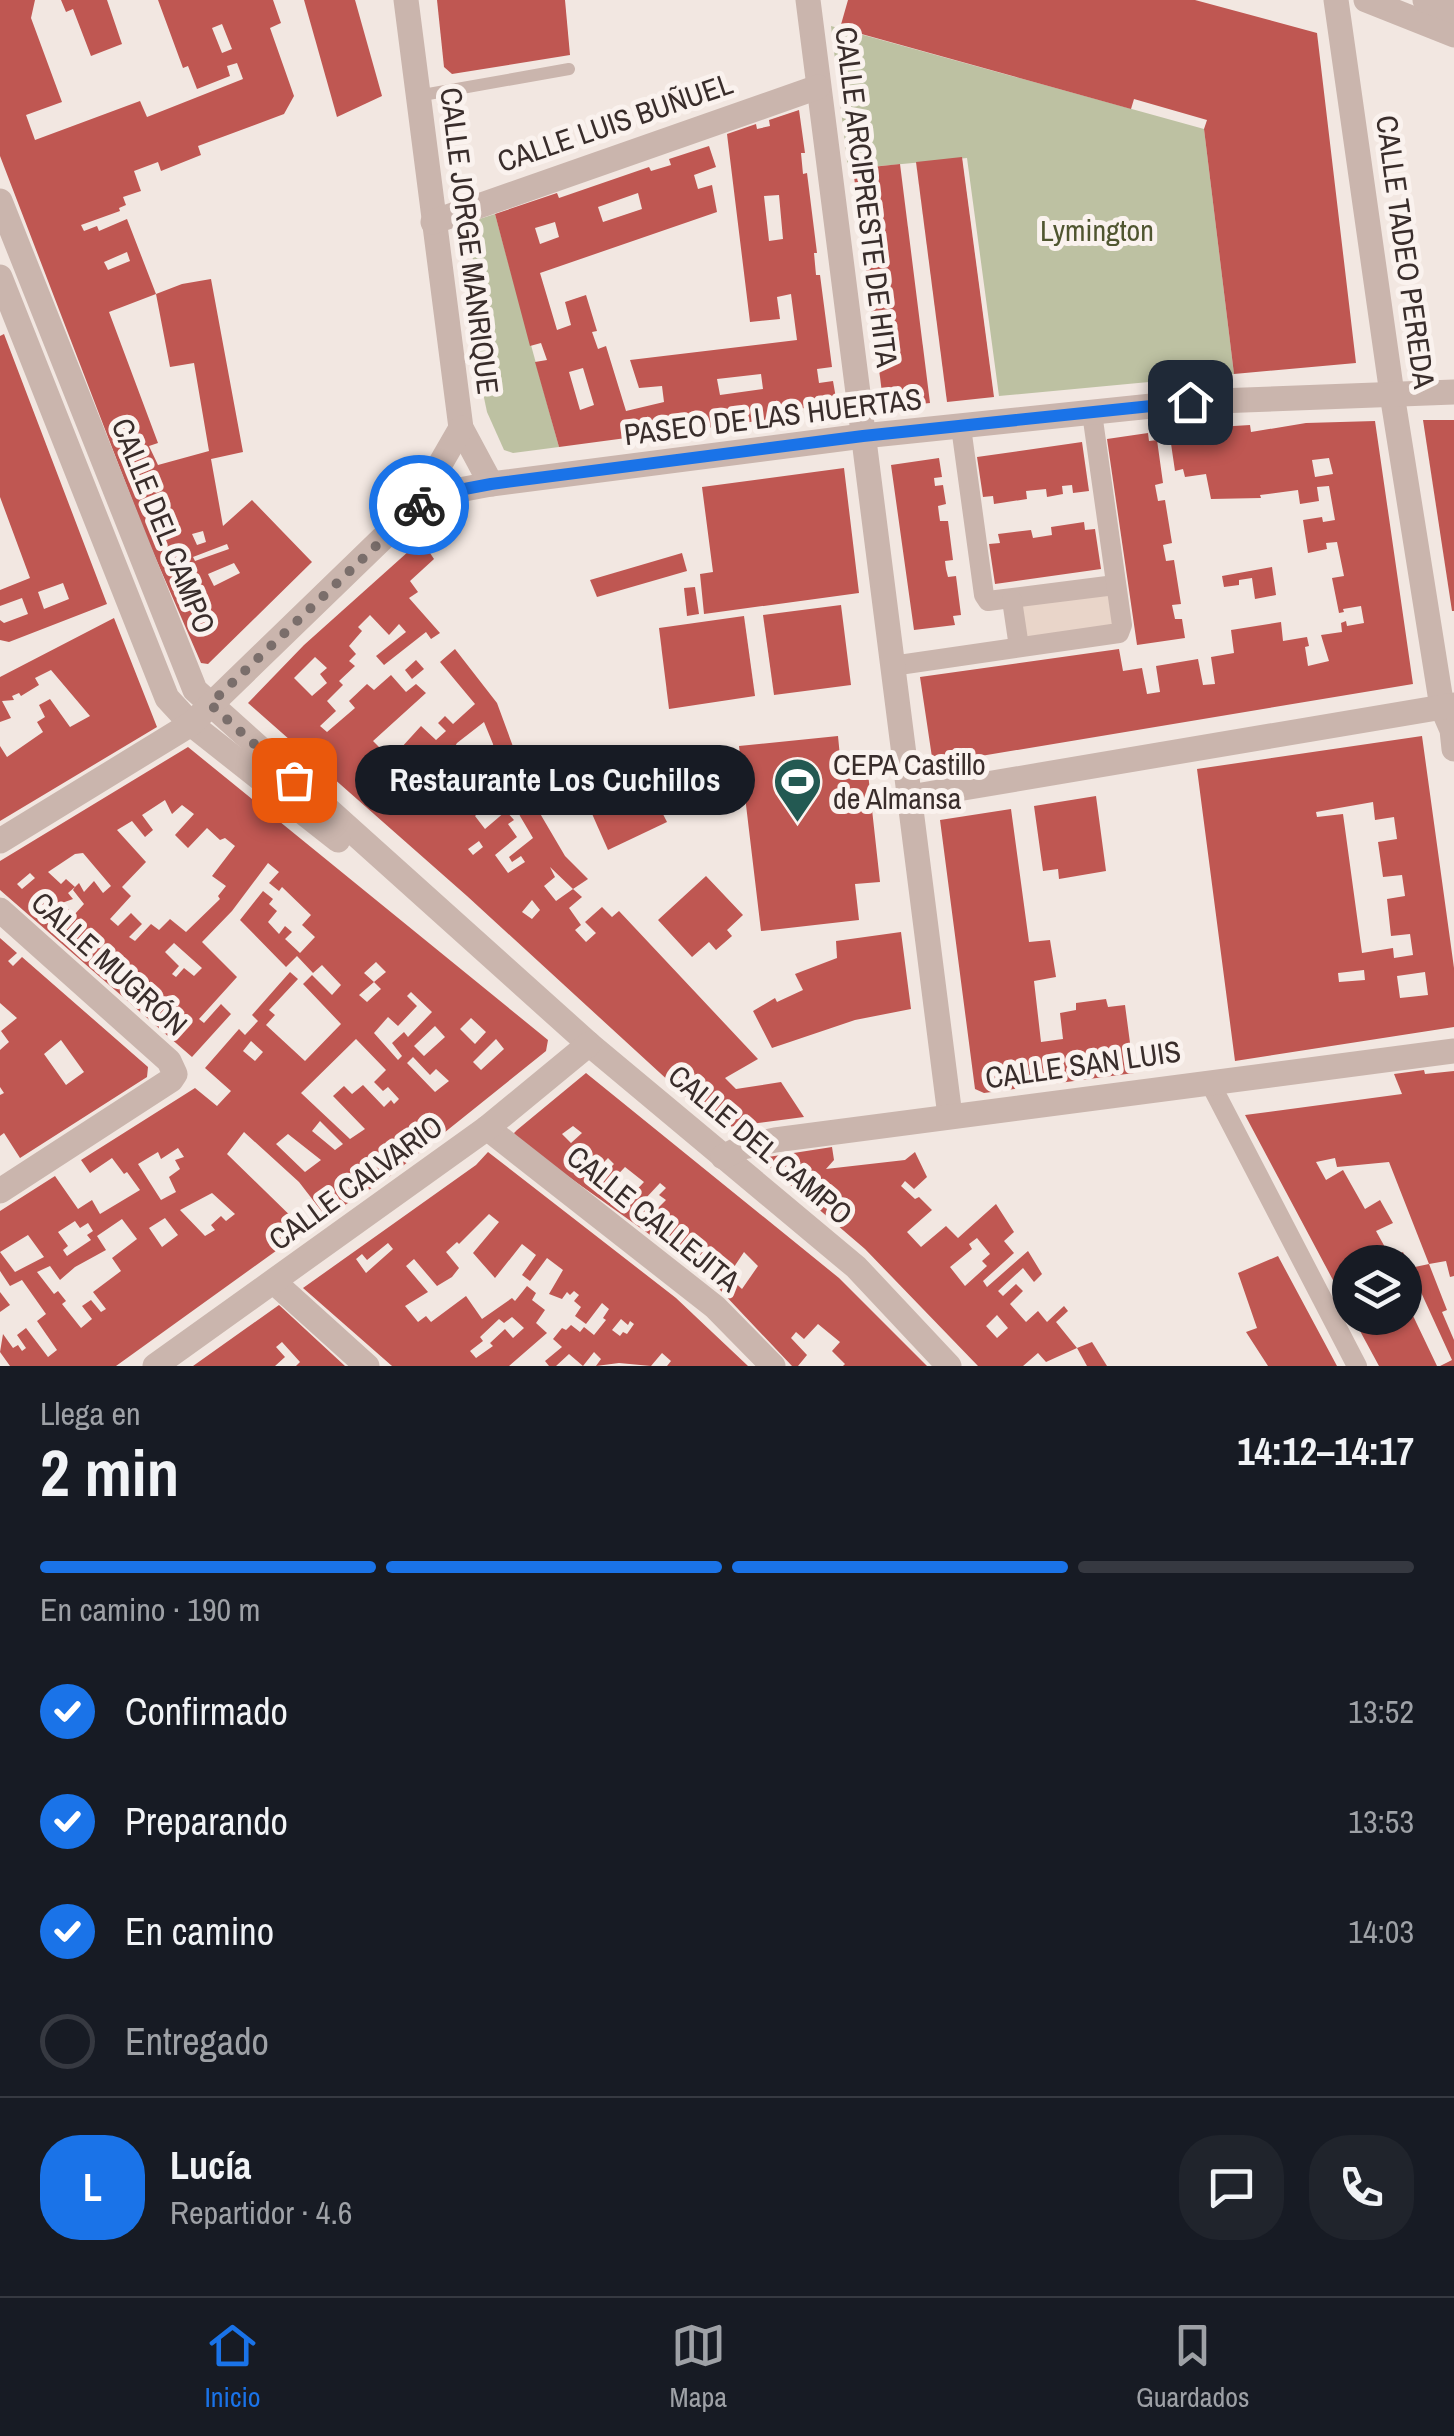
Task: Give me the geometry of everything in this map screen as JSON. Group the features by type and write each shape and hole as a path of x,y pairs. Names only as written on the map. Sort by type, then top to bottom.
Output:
{"street":[{"name":"CALLE JORGE MANRIQUE","path":"406,0 461,428 491,484"},
{"name":"CALLE ARCIPRESTE DE HITA","path":"808,0 950,1116"},
{"name":"CALLE TADEO PEREDA","path":"1336,0 1392,394 1454,748"},
{"path":"1366,0 1454,35"},
{"path":"1425,0 1454,12"},
{"name":"CALLE LUIS BUÑUEL","path":"432,222 818,86"},
{"name":"CALLE DEL CAMPO","path":"0,200 191,684 520,983 856,1267 949,1366"},
{"name":"CALLE DEL CAMPO","path":"0,278 167,698 191,724 520,983"},
{"name":"PASEO DE LAS HUERTAS","path":"0,841 191,724 416,506 438,494 863,436 1190,402 1454,392"},
{"path":"892,666 1119,633 1122,625 1092,413"},
{"path":"961,427 984,595 993,603 1115,585"},
{"path":"416,506 461,428"},
{"path":"1012,600 1020,647"},
{"path":"910,797 1448,706"},
{"name":"CALLE MUGRÓN","path":"0,910 174,1067 171,1080 0,1190"},
{"name":"CALLE CALVARIO","path":"155,1366 487,1128 590,1044"},
{"name":"CALLE SAN LUIS","path":"723,1157 743,1147 775,1140 1454,1051"},
{"path":"1209,1081 1357,1366"},
{"name":"CALLE CALLEJITA","path":"487,1128 714,1307 772,1366"},
{"path":"274,1282 367,1366"}],"lane":[{"path":"418,96 569,69"}],"green space":[{"name":"Lymington","path":"831,26 1204,129 1234,374 999,396 967,158 848,169"},
{"path":"495,214 559,447 513,453 504,450 487,412 470,222"}],"shaded area":[{"path":"1115,585 1122,625 1019,647 1012,600"}],"building":[{"path":"0,0 35,0 31,18 62,102 26,115 35,140 140,101 147,117 243,79 237,63 227,66 230,76 197,89 188,66 183,68 158,0 273,0 281,23 270,28 294,96 284,114 198,146 201,155 161,171 158,162 134,171 141,191 123,197 126,205 120,211 81,225 84,231 97,226 99,231 127,219 156,294 211,279 243,452 211,459 223,526 252,500 312,562 208,664 201,663 146,536 0,156","holes":["222,24 232,49 222,53 212,28","127,252 130,261 108,270 104,262","156,294 170,367 194,363 209,451 158,465 149,446 158,443 109,312","203,531 206,542 197,545 192,534","227,544 229,549 195,561 193,557","234,563 240,573 214,586 208,574"]},
{"path":"61,0 107,0 122,44 91,56 73,9 66,12"},
{"path":"304,0 355,0 382,96 337,117"},
{"path":"437,0 565,0 570,55 452,74 444,67"},
{"path":"848,0 1195,0 1317,33 1356,363 1234,374 1204,129 1207,120 1134,99 1131,109 840,28"},
{"path":"799,110 805,153 801,153 803,174 807,173 816,275 820,275 832,367 817,369 819,383 833,381 838,410 806,415 805,408 784,411 785,417 707,428 705,422 686,424 686,430 559,447 535,362 547,360 541,343 530,346 495,214 557,193 559,198 649,167 651,171 671,165 669,159 709,146 716,167 694,175 698,189 712,185 717,212 540,273 557,330 571,325 565,302 586,295 597,331 592,332 598,349 606,346 626,411 664,402 662,386 639,388 630,360 797,340 791,294 777,297 780,319 750,322 727,134 756,124 757,129 770,126 769,120","holes":["638,193 642,209 603,222 598,207","779,195 783,239 769,241 764,196","555,222 559,237 540,244 535,228","583,368 594,405 580,410 569,372","761,374 763,389 720,395 717,379"]},
{"path":"962,157 994,397 947,402 916,162"},
{"path":"900,164 930,403 884,408 853,169"},
{"path":"4,334 107,604 9,642 0,640 0,620 4,623 28,614 22,598 0,606 0,590 30,578 0,497 0,336","holes":["63,583 69,599 44,609 38,592"]},
{"path":"1423,420 1454,420 1454,611 1452,611"},
{"path":"1375,421 1413,684 933,764 920,677 1119,649 1123,671 1142,668 1147,694 1160,692 1156,666 1198,659 1203,685 1215,684 1211,657 1234,653 1231,630 1281,622 1283,641 1307,637 1308,666 1329,661 1321,635 1342,632 1341,623 1346,621 1347,626 1364,623 1361,606 1339,613 1332,578 1344,576 1337,542 1308,553 1303,520 1335,520 1329,486 1317,487 1319,501 1300,504 1298,490 1260,495 1261,498 1211,499 1206,474 1185,477 1183,469 1175,471 1169,430 1250,425 1251,432 1306,423","holes":["1329,458 1333,474 1315,477 1312,460"]},
{"path":"1148,433 1149,441 1157,440 1163,483 1155,485 1158,501 1165,500 1172,543 1163,545 1166,561 1174,560 1181,604 1172,605 1175,619 1182,619 1185,638 1137,645 1107,439"},
{"path":"1082,442 1089,491 1073,493 1072,485 1062,486 1063,494 1047,497 1046,489 1026,491 1027,499 994,504 993,496 983,497 977,457"},
{"path":"939,458 942,477 934,478 935,486 943,485 946,504 938,506 939,514 940,521 948,521 953,560 945,561 946,569 948,577 956,576 961,615 953,616 955,625 914,630 891,465"},
{"path":"844,468 859,593 704,614 700,574 713,572 702,487"},
{"path":"1084,522 1085,530 1095,529 1101,569 995,584 989,544 1000,543 998,534 1031,530 1033,538 1052,535 1051,527"},
{"path":"438,525 443,533 437,536 441,544 430,553 434,559 410,581 418,592 409,598 440,633 431,639 426,632 384,665 376,656 406,632 399,624 389,635 370,615 358,627 362,631 349,646 356,654 349,661 355,666 339,681 343,685 327,701 336,711 320,726 327,732 355,708 349,701 367,684 374,690 391,675 406,692 416,684 426,693 373,741 391,759 421,726 436,740 446,731 438,723 445,716 453,724 475,704 440,662 455,649 497,703 522,771 475,816 485,829 506,811 514,820 508,824 517,837 495,855 508,873 525,862 521,856 512,862 509,857 533,838 510,790 525,779 535,805 565,856 588,879 573,889 582,897 569,908 581,925 575,930 586,942 596,933 585,922 602,907 612,917 619,911 758,1059 725,1078 736,1089 781,1082 804,1117 720,1128 467,896 248,703 304,645","holes":["315,657 327,668 320,674 327,683 312,696 294,678","484,722 497,768 447,807 418,784 442,761 451,770 458,764 450,755 457,743","479,841 483,847 473,855 468,849","550,867 573,889 556,901 544,886 555,877","532,900 540,910 532,919 522,912"]},
{"path":"682,553 687,571 597,597 590,580"},
{"path":"1272,567 1276,595 1255,599 1252,578 1224,587 1222,576"},
{"path":"695,587 699,614 687,616 684,588"},
{"path":"841,605 851,685 774,695 763,615"},
{"path":"744,616 755,696 669,709 659,628"},
{"path":"114,618 157,727 0,821 0,746 7,757 43,732 37,722 45,717 39,705 50,699 70,727 90,716 51,670 35,678 39,685 21,696 12,696 14,700 2,701 11,718 0,722 0,677"},
{"path":"416,660 424,669 412,679 405,670"},
{"name":"CEPA Castillo de Almansa","path":"838,736 841,767 867,764 880,882 855,884 859,920 761,931 739,746"},
{"path":"1422,736 1454,968 1454,1027 1235,1061 1197,769","holes":["1373,802 1375,820 1394,817 1397,839 1378,842 1383,877 1402,875 1405,896 1387,899 1391,936 1410,934 1413,955 1394,958 1393,948 1362,953 1343,814 1317,817 1316,812","1364,970 1365,980 1339,982 1338,973","1425,972 1428,995 1400,998 1397,976"]},
{"path":"188,747 548,1040 546,1051 389,1177 326,1217 299,1182 244,1132 227,1154 305,1230 116,1366 10,1366 0,1352 3,1334 13,1348 18,1345 22,1351 26,1348 17,1335 26,1328 48,1357 57,1350 37,1321 46,1314 22,1280 10,1286 0,1271 0,1252 0,1211 55,1176 78,1209 92,1200 100,1214 140,1190 112,1158 90,1173 81,1160 195,1088 217,1106 231,1091 205,1068 239,1029 245,1035 258,1021 252,1015 290,972 298,979 269,1010 275,1015 266,1025 305,1061 341,1024 303,984 312,975 332,995 341,985 322,965 313,973 297,956 286,967 240,920 263,891 273,899 269,904 277,911 268,922 279,934 285,926 292,932 285,939 300,953 315,937 302,925 311,915 282,887 279,891 269,883 279,872 268,863 232,911 202,942 237,977 199,1019 204,1023 221,1004 231,1014 192,1057 0,890 0,861","holes":["165,800 172,814 182,805 194,814 175,835 188,848 207,828 220,840 225,838 235,846 212,876 226,886 218,896 220,899 186,932 170,919 159,930 151,924 135,941 129,937 142,924 131,913 118,926 110,919 131,896 122,887 146,862 117,830 132,821 145,837 153,830 142,815","83,853 111,886 103,893 94,881 84,892 79,883 75,887 66,879 61,884 48,872","30,873 35,878 22,889 17,884","75,887 73,890 84,904 74,915 62,903 73,899 68,893","174,943 202,968 194,976 184,968 176,977 172,974 179,966 165,952","376,962 386,972 374,982 364,973","374,982 381,989 367,1002 359,995","411,992 432,1012 408,1037 404,1032 392,1043 402,1056 398,1060 374,1033 388,1017 398,1026 417,1006 407,996","471,1018 486,1032 475,1044 460,1029","435,1026 445,1037 424,1056 414,1046","356,1039 386,1070 374,1082 383,1091 388,1087 399,1099 384,1107 363,1085 352,1094 344,1086 333,1096 365,1129 350,1139 301,1093","496,1039 504,1049 481,1070 473,1062","251,1041 263,1052 255,1061 243,1051","413,1057 430,1075 436,1069 449,1081 435,1092 407,1063","320,1121 343,1144 335,1150 312,1131","288,1134 321,1160 305,1172 276,1144","178,1148 184,1157 175,1160 180,1169 169,1177 176,1192 161,1200 138,1164 158,1152 161,1159","212,1193 235,1214 226,1221 221,1216 211,1225 215,1230 205,1236 180,1210","165,1218 178,1235 162,1247 149,1228","122,1219 137,1239 112,1258 121,1271 93,1292 106,1309 101,1312 91,1300 82,1306 92,1319 81,1328 62,1304 66,1301 58,1291 54,1294 37,1272 50,1266 60,1280 106,1250 97,1236","75,1221 80,1228 88,1223 93,1231 87,1235 91,1240 67,1256 63,1250 68,1246 58,1232","28,1235 44,1257 15,1272 0,1252"]},
{"path":"646,781 667,822 608,850 589,807"},
{"path":"1096,796 1106,871 1059,879 1058,869 1043,871 1034,806"},
{"path":"1011,809 1029,942 1050,940 1056,977 1034,981 1041,1042 1063,1039 1060,1013 1076,1010 1076,1003 1106,999 1108,1007 1125,1005 1134,1073 984,1093 975,1089 940,820"},
{"path":"706,876 743,915 727,930 732,936 716,950 709,942 692,957 658,920"},
{"path":"901,932 911,1009 855,1020 772,1048 753,1011 775,998 777,1002 803,990 795,974 837,958 836,941"},
{"path":"0,938 17,953 8,961 13,966 22,957 148,1067 147,1077 20,1158 4,1133 0,1136 0,1095 4,1093 0,1087 0,1050 9,1042 1,1031 17,1018 0,1003","holes":["61,1040 84,1072 66,1085 44,1054"]},
{"path":"1454,1071 1454,1276 1450,1277 1446,1261 1429,1264 1389,1162 1337,1167 1335,1158 1316,1162 1326,1180 1343,1170 1365,1209 1380,1200 1393,1223 1376,1231 1384,1245 1332,1245 1332,1278 1245,1115 1402,1094 1394,1074"},
{"path":"586,1073 839,1278 927,1366 843,1366 832,1351 840,1342 818,1324 804,1339 796,1332 791,1338 807,1355 798,1366 792,1366 705,1274 517,1140 514,1133","holes":["573,1126 582,1133 571,1143 562,1134","608,1158 614,1164 604,1174 598,1168","625,1167 644,1182 626,1201 608,1185","660,1183 666,1188 659,1195 666,1200 657,1209 645,1199","744,1252 758,1266 742,1289 728,1276"]},
{"path":"832,1147 834,1160 826,1169 905,1160 915,1152 927,1177 914,1189 905,1181 901,1186 932,1210 907,1232 921,1247 946,1226 958,1238 996,1204 1014,1232 1004,1241 1014,1253 983,1281 987,1287 1028,1251 1042,1274 1034,1282 1023,1268 998,1291 1003,1296 1016,1284 1023,1291 1010,1304 1026,1322 1038,1311 1047,1322 1064,1306 1068,1311 1056,1322 1077,1348 1046,1362 1038,1353 1023,1366 978,1366 865,1249 766,1164 768,1157","holes":["977,1238 990,1254 982,1261 987,1266 965,1286 950,1267 972,1249 969,1244","997,1315 1008,1328 997,1338 986,1326"]},
{"path":"488,1152 676,1298 748,1366 667,1366 671,1361 662,1353 651,1366 596,1366 601,1359 594,1352 583,1366 569,1354 556,1366 549,1366 545,1361 562,1347 553,1339 562,1328 566,1330 571,1325 580,1332 584,1327 594,1335 609,1309 602,1303 586,1324 575,1316 581,1307 574,1301 579,1295 567,1292 562,1299 549,1294 563,1270 547,1258 530,1281 522,1275 536,1255 522,1244 495,1278 473,1253 499,1222 489,1214 446,1252 459,1268 452,1277 437,1286 414,1259 406,1266 428,1292 405,1306 418,1322 426,1316 431,1322 466,1296 482,1319 512,1298 515,1301 527,1286 536,1293 532,1300 545,1310 536,1323 547,1333 509,1366 392,1366 303,1288 476,1165","holes":["388,1243 393,1249 366,1273 356,1259 362,1254 367,1260","512,1317 524,1328 513,1338 505,1329 490,1343 493,1346 476,1358 470,1351 483,1341 480,1337 499,1319 504,1323","621,1319 628,1325 630,1321 634,1324 627,1334 623,1332 620,1336 612,1330"]},
{"path":"1278,1256 1337,1366 1268,1366 1246,1332 1257,1328 1238,1273"},
{"path":"1429,1264 1454,1340 1454,1366 1440,1366 1452,1360 1422,1294 1422,1265"},
{"path":"0,1292 10,1305 0,1312"},
{"path":"279,1305 345,1366 296,1366 300,1362 282,1342 276,1347 285,1357 275,1366 193,1366"},
{"path":"1362,1335 1422,1335 1437,1366 1379,1366"},
{"path":"1092,1342 1107,1366 1087,1366 1077,1348"}],"way so far":[{"path":"294,780 210,704 419,505"}],"place":[{"name":"Restaurante Los Cuchillos","path":"294,780"},
{"name":"CEPA Castillo de Almansa","path":"798,824"}],"route":[{"path":"419,505 438,494 491,484 863,436 1190,402"}]}
